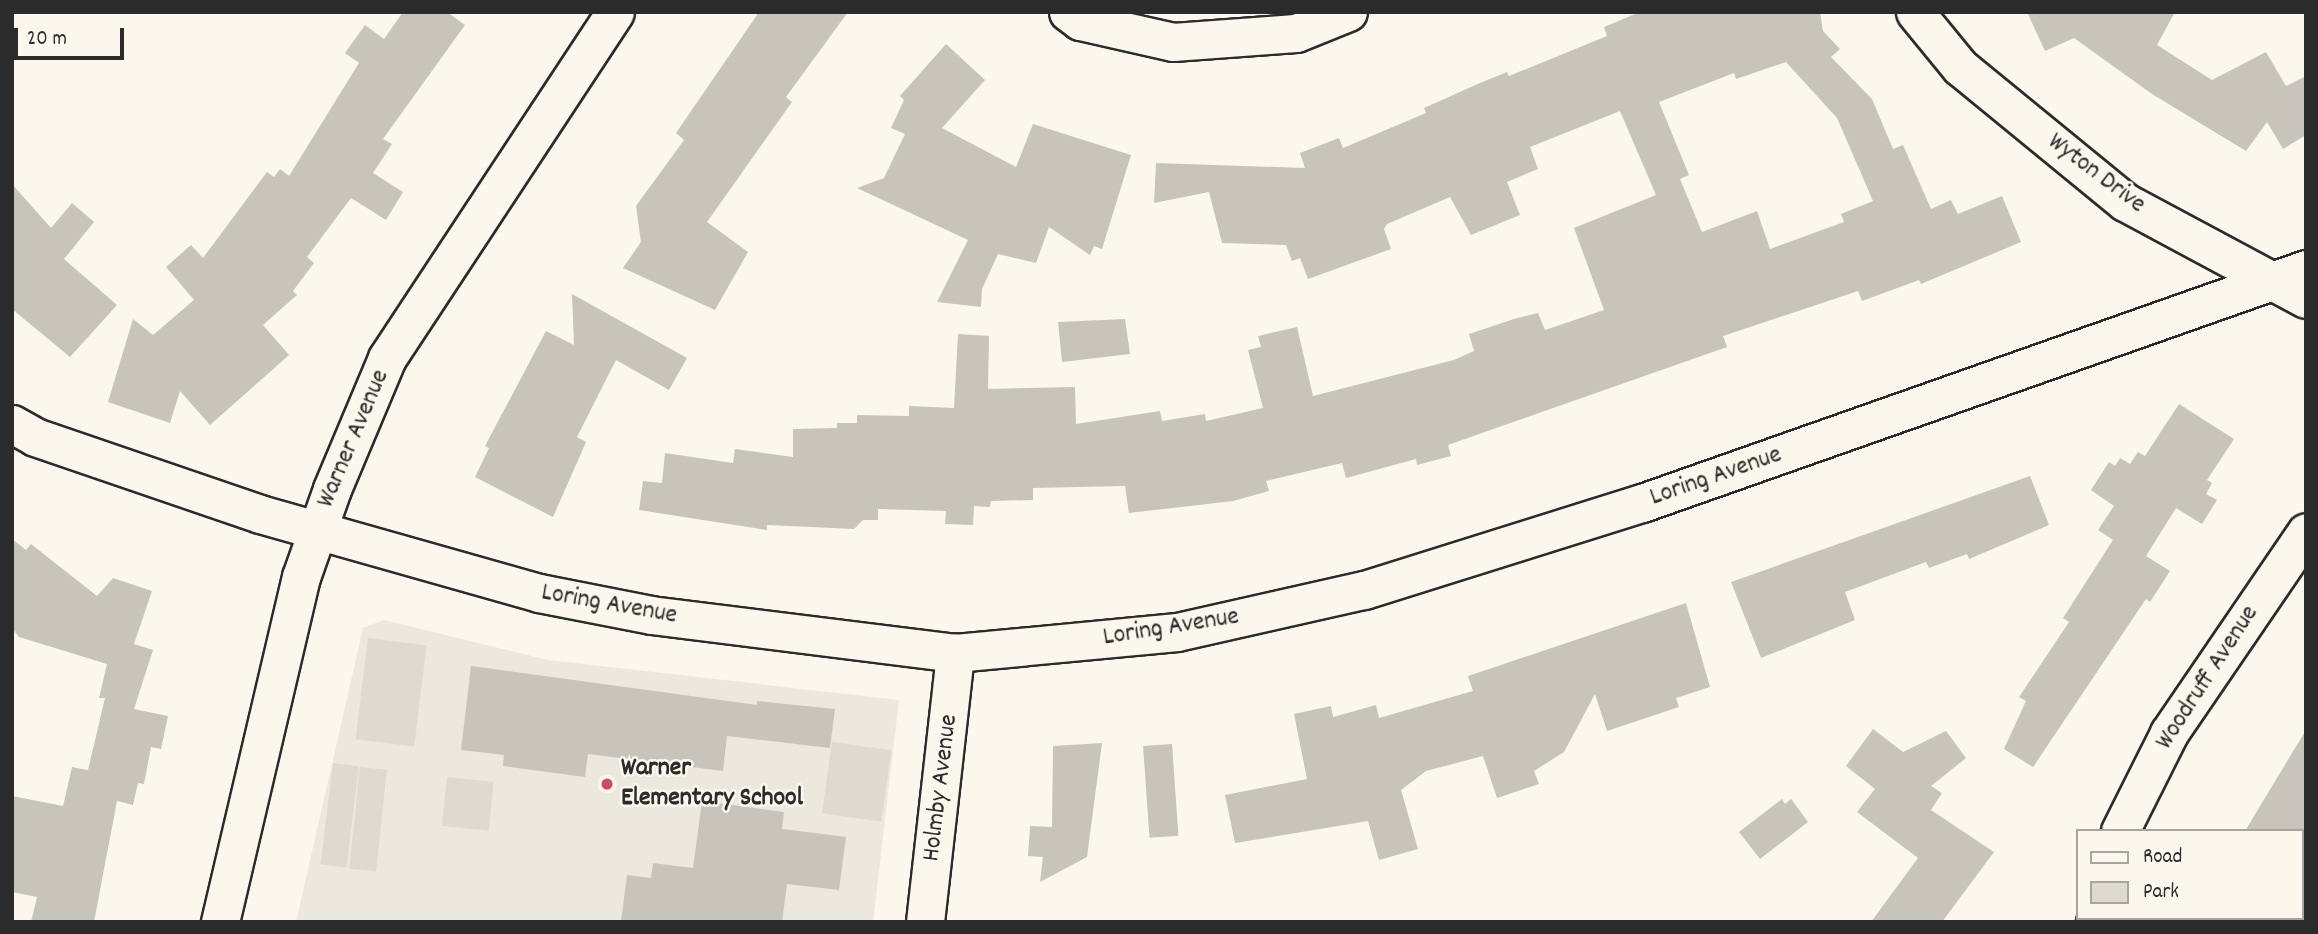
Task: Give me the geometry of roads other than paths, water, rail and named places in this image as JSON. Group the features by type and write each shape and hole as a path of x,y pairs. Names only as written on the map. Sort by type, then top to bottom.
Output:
{"street":[{"name":"Warner Avenue","path":"220,922 316,530 387,358 615,12"},
{"path":"1068,12 1080,21 1173,42 1296,33 1348,12"},
{"name":"Wyton Drive","path":"1915,12 1960,67 2125,202 2296,283"},
{"name":"Loring Avenue","path":"12,425 35,437 316,530 538,593 651,615 956,653 1177,632 1364,590 1642,503 2296,283"},
{"name":"Woodruff Avenue","path":"2121,829 2169,733 2306,531"},
{"name":"Holmby Avenue","path":"925,922 956,653"}],"place":[{"name":"Warner Elementary School","path":"607,784"}]}
